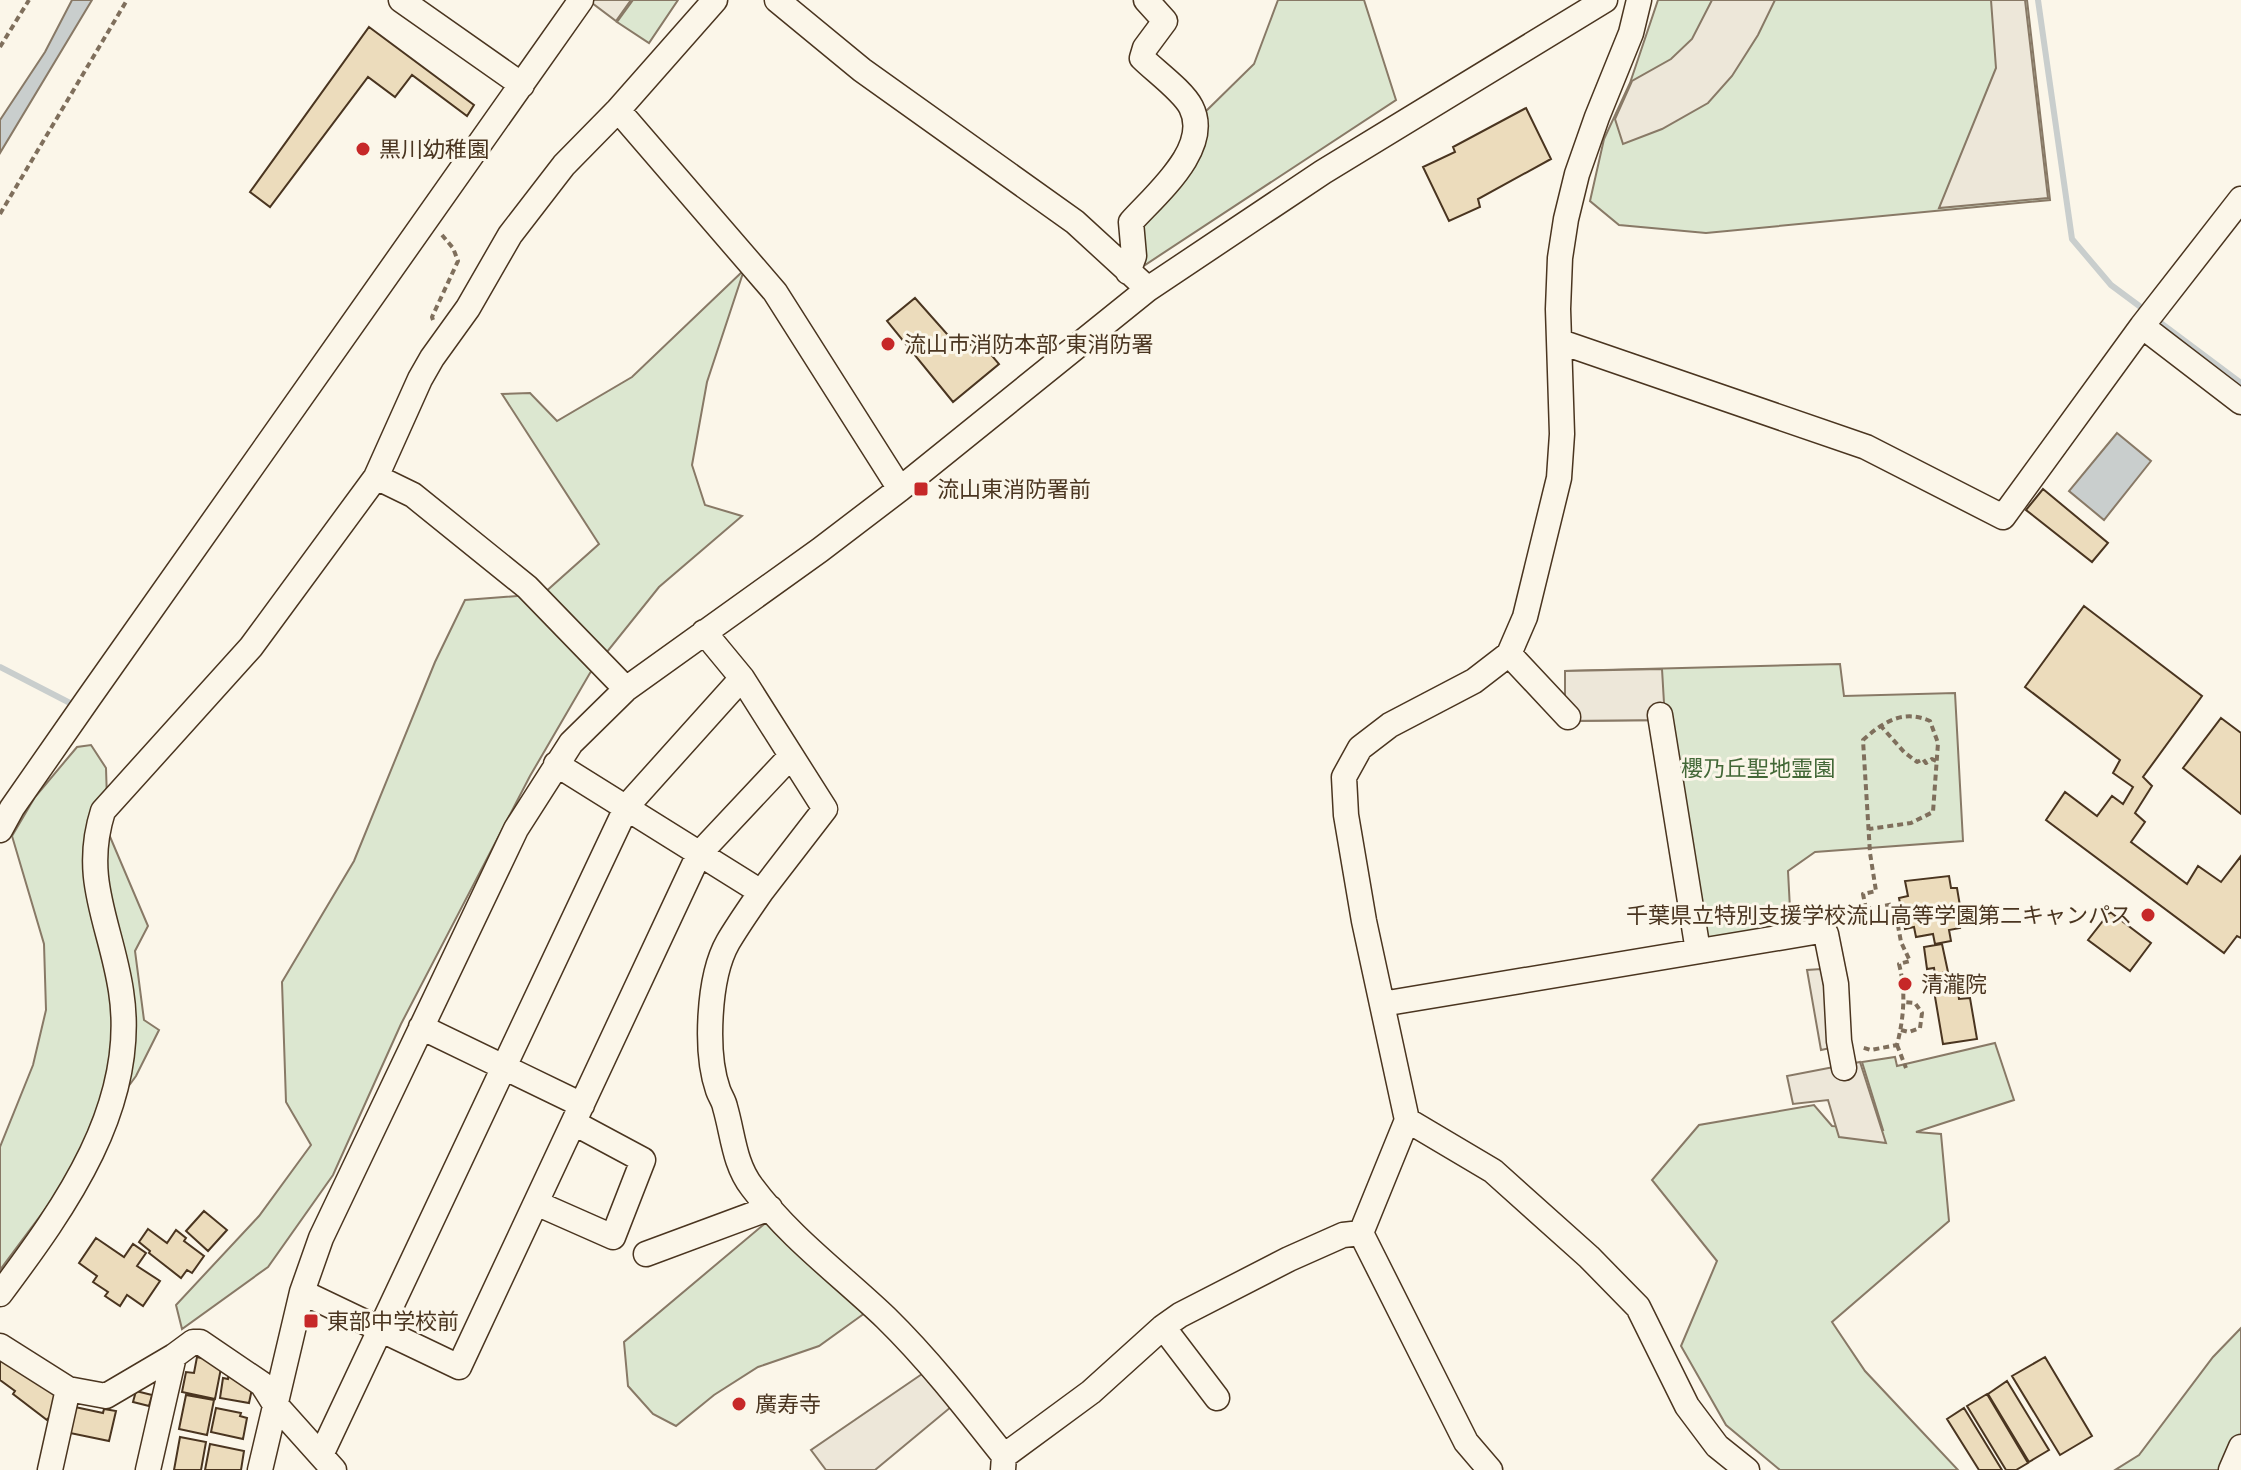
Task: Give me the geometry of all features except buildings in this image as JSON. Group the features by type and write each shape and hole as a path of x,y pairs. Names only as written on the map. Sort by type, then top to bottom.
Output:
{"street":[{"path":"401,0 522,85"},
{"path":"0,830 37,771 581,0"},
{"path":"0,1294 70,1196 102,1128 119,1082 124,1058 121,990 94,871 96,834 103,811 251,647 376,477 420,379 468,308 510,235 564,165 618,110 715,0"},
{"path":"777,0 862,70 1075,222 1148,289"},
{"path":"1128,272 1134,256 1131,222 1191,153 1195,126 1190,104 1142,58 1145,48 1165,21 1146,0"},
{"path":"260,1470 302,1292 321,1238 516,829 571,743 626,689 900,489 1148,289 1323,172 1605,0"},
{"path":"1490,1470 1466,1442 1361,1233 1407,1120 1364,921 1344,777 1360,748 1390,725 1474,681 1509,654 1525,617 1559,478 1562,434 1559,271 1566,219 1577,174 1631,33 1639,0"},
{"path":"618,110 775,292 900,489"},
{"path":"1561,342 1866,447 2003,517 2150,315 2241,199"},
{"path":"2150,315 2241,402"},
{"path":"376,477 413,495 527,587 626,689"},
{"path":"704,632 742,678 825,809 761,892 720,960 709,1029 717,1089 725,1103 738,1163 750,1185 770,1208 839,1277 886,1318 1003,1463 1180,1315 1289,1259 1343,1235 1361,1233"},
{"path":"1509,654 1568,717"},
{"path":"0,1346 68,1389 106,1396 193,1342 200,1342 262,1384 274,1403 327,1463 379,1331 627,806 742,678"},
{"path":"1660,715 1698,951"},
{"path":"302,1292 459,1367 699,854 791,756"},
{"path":"556,764 761,892"},
{"path":"1382,1004 1811,932 1826,934 1836,984 1839,1041 1844,1068"},
{"path":"421,1027 504,1067 643,1160 613,1237 536,1203"},
{"path":"1407,1120 1493,1171 1638,1307 1687,1406 1717,1446 1747,1470"},
{"path":"646,1254 770,1208"},
{"path":"1163,1327 1217,1398"},
{"path":"148,1470 174,1356"},
{"path":"50,1470 68,1389"},
{"path":"2231,1470 2241,1447"}],"path":[{"path":"0,47 29,0"},
{"path":"0,214 127,0"},
{"path":"423,222 445,237 458,261 436,308"},
{"path":"1866,909 1863,894 1876,891 1869,829 1863,740 1880,725 1896,717 1918,716 1930,721 1938,743 1933,812 1911,823 1869,829"},
{"path":"1880,725 1917,762 1923,759 1926,763 1932,759 1938,762"},
{"path":"1811,932 1819,918 1897,903 1901,942 1910,961 1899,964 1904,1002 1897,1045 1906,1068"},
{"path":"1901,1030 1909,1032 1920,1028 1922,1013 1915,1003 1904,1002"},
{"path":"1839,1041 1871,1050 1897,1045"}],"green space":[{"path":"633,0 678,0 649,43 617,22"},
{"path":"1278,0 1364,0 1396,100 1145,265 1134,210 1199,118 1254,64"},
{"path":"1658,0 2027,0 2050,200 1706,233 1619,225 1590,201 1604,139 1630,83"},
{"path":"744,270 707,382 692,465 705,505 742,516 659,587 590,673 530,776 401,1024 333,1175 268,1267 182,1329 176,1305 259,1216 311,1145 286,1102 282,982 354,861 435,662 465,600 543,594 599,544 502,394 530,393 557,421 632,377"},
{"name":"櫻乃丘聖地霊園","path":"1840,664 1844,696 1955,693 1963,841 1815,852 1788,871 1791,928 1690,942 1656,720 1565,721 1565,671"},
{"path":"91,745 106,768 108,832 148,926 135,951 144,1020 159,1030 136,1076 0,1270 0,1147 33,1065 46,1010 44,944 12,836 35,797 77,747"},
{"path":"1995,1043 2014,1100 1916,1132 1941,1134 1949,1221 1832,1322 1865,1371 1958,1470 1780,1470 1726,1425 1681,1346 1717,1261 1652,1180 1699,1125 1814,1105 1832,1126 1883,1130 1862,1062 1895,1057 1897,1066"},
{"path":"769,1220 865,1313 819,1346 758,1367 714,1395 676,1426 653,1414 628,1386 624,1342"},
{"path":"2241,1328 2241,1470 2115,1470 2139,1455 2213,1357"}],"shaded area":[{"path":"72,0 92,0 0,153 0,120 45,52"},
{"path":"588,0 631,0 616,21"},
{"path":"1712,0 1775,0 1758,35 1732,76 1708,103 1662,129 1623,144 1615,119 1632,81 1671,59 1692,39"},
{"path":"1991,0 2025,0 2048,198 1939,208 1996,68"},
{"path":"2117,433 2151,461 2104,520 2069,491"},
{"path":"1662,669 1665,720 1565,721 1565,671"},
{"path":"1821,969 1835,1047 1821,1050 1807,970"},
{"path":"1860,1062 1886,1143 1839,1137 1828,1100 1793,1104 1787,1076"},
{"path":"922,1374 951,1407 875,1470 826,1470 811,1450"}],"waterway":[{"path":"2038,0 2072,239 2111,285 2146,311"},
{"path":"2154,318 2241,383"},
{"path":"0,667 70,703"}],"place":[{"name":"黒川幼稚園","path":"363,149"},
{"name":"流山市消防本部 東消防署","path":"888,344"},
{"name":"流山東消防署前","path":"921,489"},
{"name":"千葉県立特別支援学校流山高等学園第二キャンパス","path":"2148,915"},
{"name":"清瀧院","path":"1905,984"},
{"name":"東部中学校前","path":"311,1321"},
{"name":"廣寿寺","path":"739,1404"}]}
